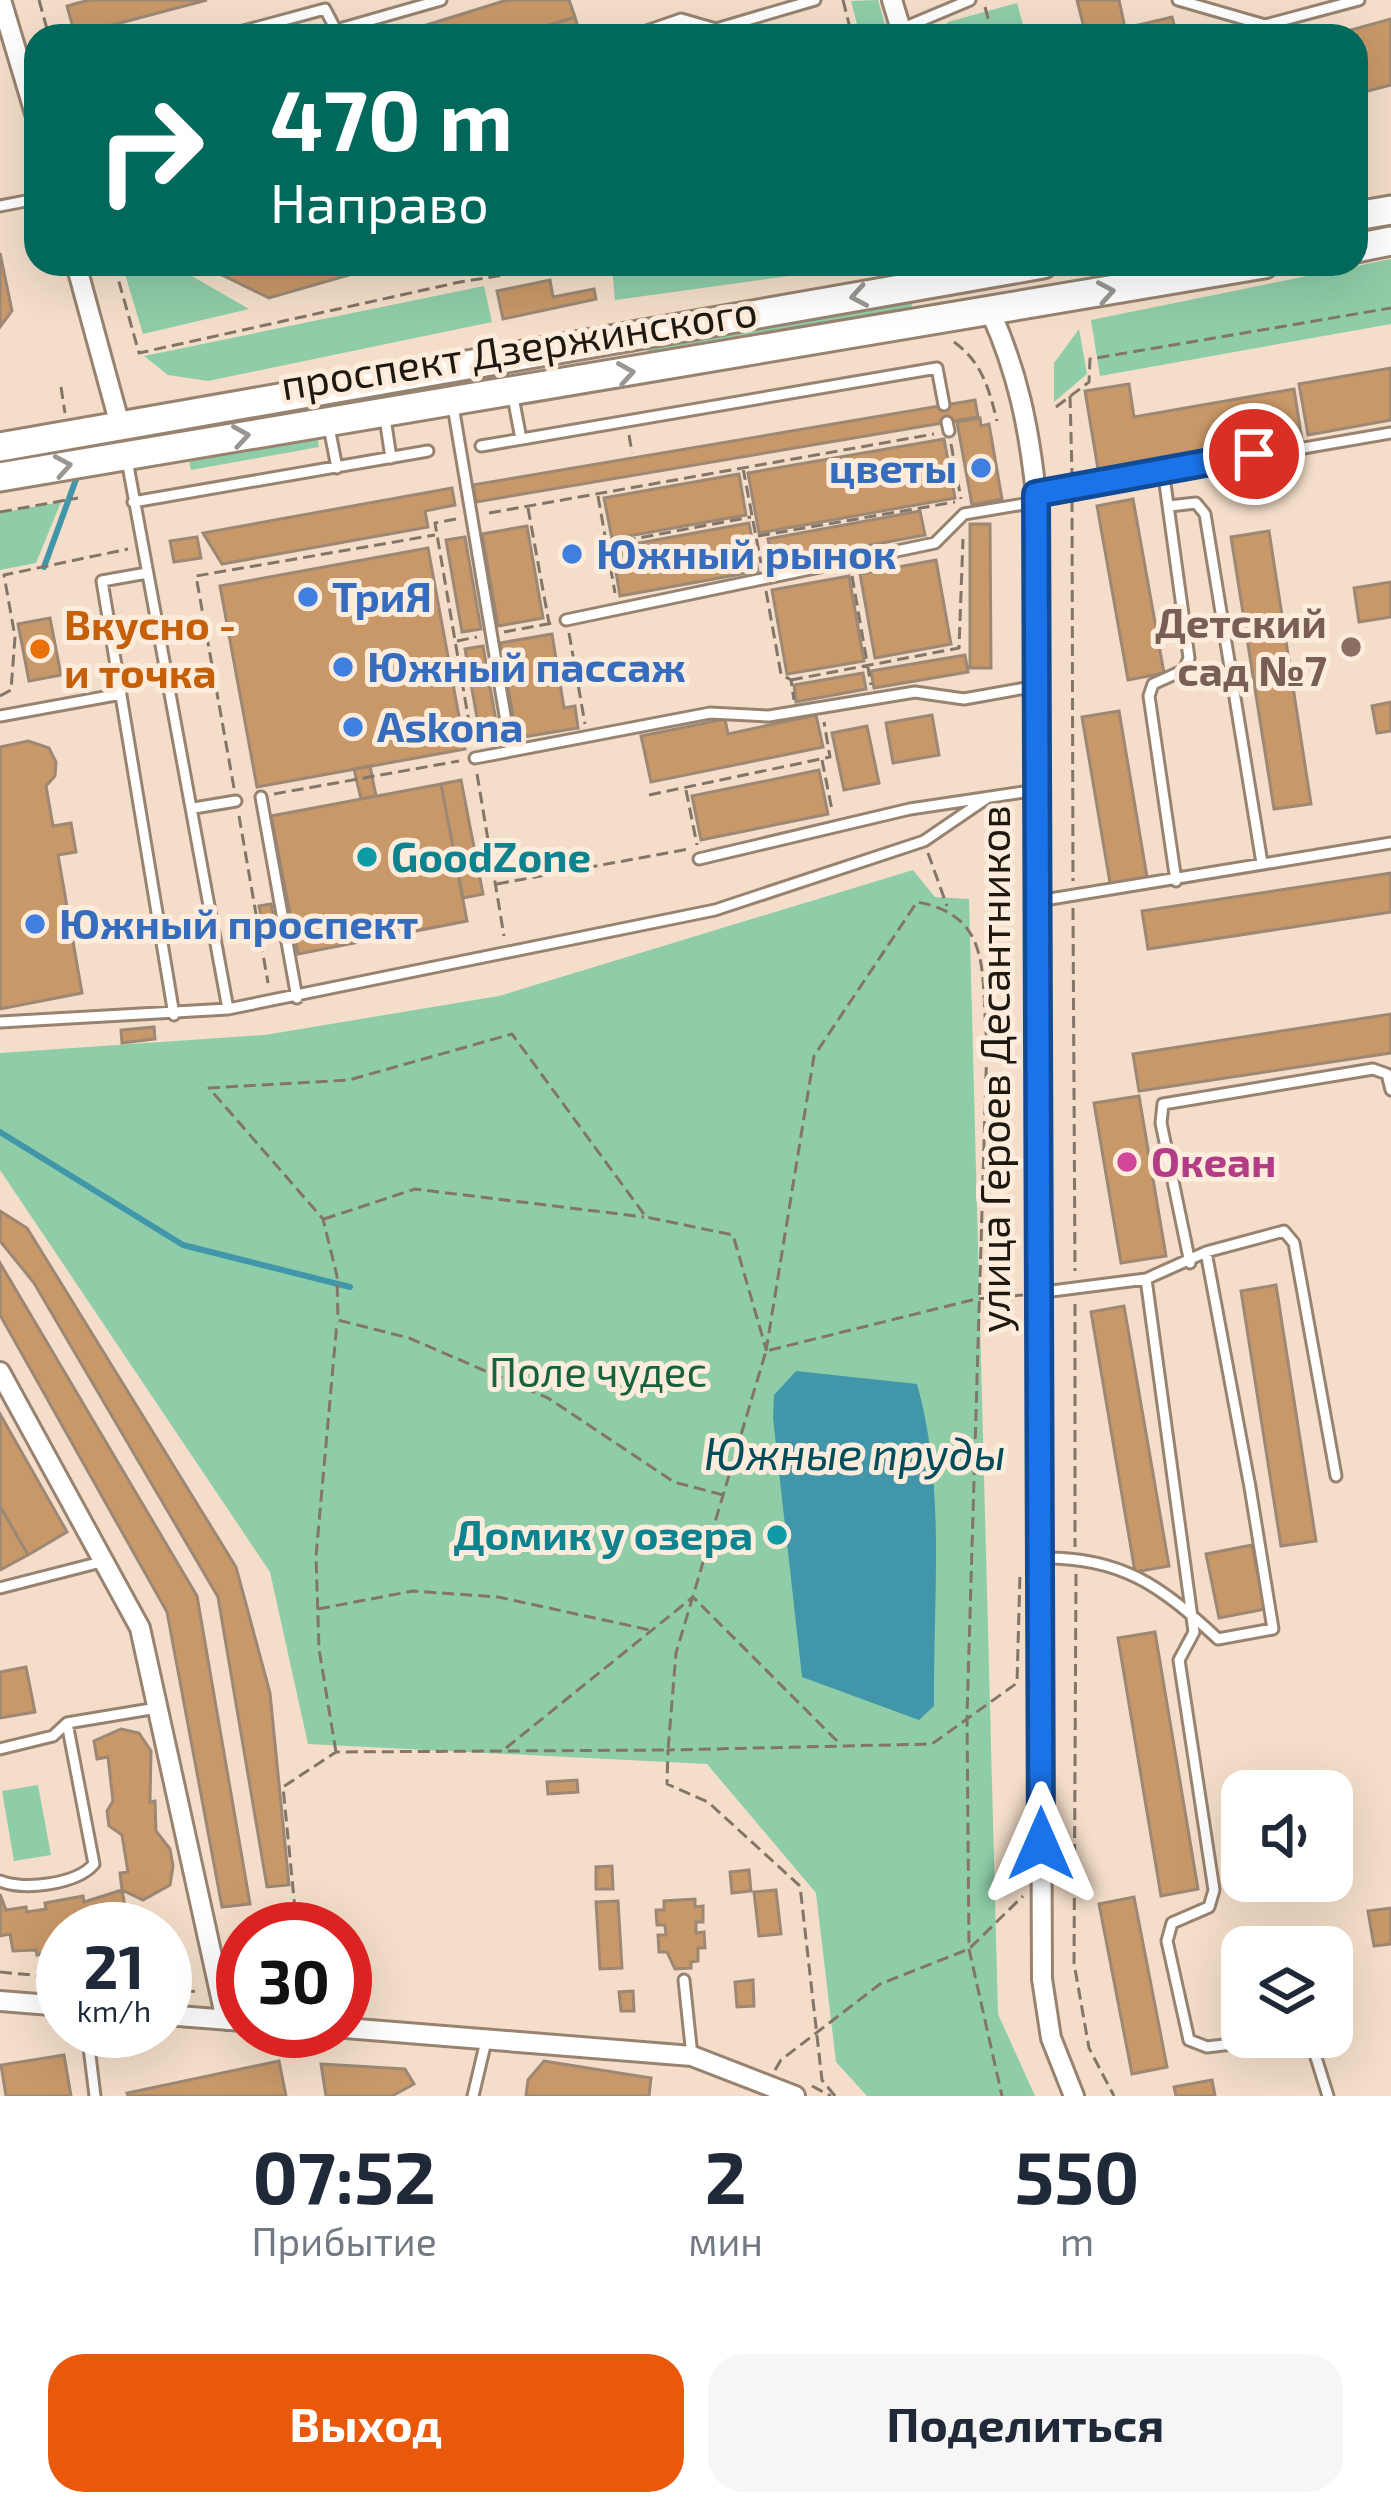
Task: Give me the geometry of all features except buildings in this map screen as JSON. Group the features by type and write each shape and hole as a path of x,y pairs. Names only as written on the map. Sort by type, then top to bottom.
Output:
{"street":[{"path":"1,0 24,66"},
{"path":"79,276 123,442"},
{"name":"проспект Дзержинского","path":"0,477 123,442 942,276"},
{"name":"улица Героев Десантников","path":"975,276 1014,364 1027,414 1036,498 1041,1889 1045,1999 1062,2073 1074,2096"},
{"name":"проспект Дзержинского","path":"0,448 123,442 328,422 1197,276"},
{"path":"0,1372 140,1628 216,1945"},
{"path":"0,2000 36,2003"},
{"path":"372,2029 692,2056 795,2096"}],"lane":[{"path":"365,24 441,0"},
{"path":"744,24 815,0"},
{"path":"921,24 970,0"},
{"path":"1178,0 1248,24"},
{"path":"1285,24 1359,0"},
{"path":"262,24 324,4"},
{"path":"481,446 937,368 944,405"},
{"path":"512,392 521,439"},
{"path":"452,401 511,751"},
{"path":"384,413 391,458"},
{"path":"328,422 337,468"},
{"path":"566,620 935,543 964,514 1072,489 1163,469 1391,434"},
{"path":"123,442 228,1009"},
{"path":"133,502 428,451"},
{"path":"1163,469 1189,658 1184,670 1153,684 1149,696 1176,880"},
{"path":"1169,506 1196,503 1205,514 1262,863"},
{"path":"147,573 102,581 174,1015"},
{"path":"475,758 710,713 769,716 915,692 964,699 1037,686"},
{"path":"1,712 121,694"},
{"path":"698,853 1037,790"},
{"path":"261,797 297,998"},
{"path":"0,1022 228,1009 716,910 924,841 987,798"},
{"path":"194,808 236,801"},
{"path":"1038,901 1073,899 1391,843"},
{"path":"1190,1263 1161,1123 1163,1104 1373,1069 1387,1074 1391,1090"},
{"path":"1036,1293 1147,1279 1206,1252 1276,1232 1290,1236 1336,1476"},
{"path":"1040,1558 1076,1557 1116,1565 1192,1615 1218,1639 1273,1630 1206,1252"},
{"path":"1147,1279 1194,1632 1180,1660 1214,1890 1209,1907 1180,1918 1167,1932 1185,2032 1197,2046 1221,2045"},
{"path":"1249,1481 1252,1501"},
{"path":"0,1588 105,1561"},
{"path":"0,1749 53,1736 68,1724 157,1708"},
{"path":"0,1881 28,1886 83,1874 94,1864 68,1724"},
{"path":"684,1980 692,2056"},
{"path":"473,2096 488,2036"},
{"path":"90,2058 95,2096"},
{"path":"1316,2058 1328,2096"}],"path":[{"path":"117,276 139,353 498,276"},
{"path":"1056,407 1089,382 1090,359 1391,308"},
{"path":"950,339 970,353 986,380 998,421"},
{"path":"61,387 66,421"},
{"path":"1070,396 1074,1963 1089,2048 1114,2096"},
{"path":"507,956 435,523 948,427 964,514 958,648 791,680"},
{"path":"598,494 617,608"},
{"path":"0,512 78,498"},
{"path":"756,537 962,501"},
{"path":"528,506 549,624"},
{"path":"606,544 752,517"},
{"path":"272,1002 196,576 437,535"},
{"path":"0,696 11,690 15,637 4,575 142,546"},
{"path":"849,559 873,699"},
{"path":"455,641 566,620 587,738"},
{"path":"650,795 830,757 821,709"},
{"path":"261,797 475,758"},
{"path":"822,759 836,827"},
{"path":"496,884 698,853 686,786"},
{"path":"924,841 948,908 975,934 987,1042 967,1716 969,1948 1002,2096"},
{"path":"835,2096 822,2080 800,1886 708,1802 668,1784 676,1653 766,1351 814,1056 917,902 948,908"},
{"path":"336,1752 316,1556 338,1320 337,1276 322,1219 208,1088 349,1080 512,1034 646,1217"},
{"path":"322,1219 415,1190 646,1217 733,1235 766,1351"},
{"path":"766,1351 976,1299 1036,1293"},
{"path":"338,1320 410,1338 548,1398 674,1482 724,1495"},
{"path":"295,1902 283,1787 336,1752 932,1744 1017,1683 1019,1573"},
{"path":"318,1610 413,1591 498,1597 652,1630"},
{"path":"693,1597 838,1742"},
{"path":"505,1750 693,1597"},
{"path":"768,2084 781,2060 880,1984 969,1948 1018,1898 1041,1889"},
{"path":"0,1972 36,1975"},
{"path":"192,1991 200,1992"}],"green space":[{"path":"878,0 885,24 857,24 851,1"},
{"path":"1017,3 1023,24 946,24"},
{"path":"1391,259 1391,324 1100,376 1091,320 1307,276 1368,276 1368,264"},
{"path":"126,276 192,276 249,309 143,334"},
{"path":"613,276 790,276 615,300"},
{"path":"484,286 492,322 208,381 168,375 144,356"},
{"path":"911,300 913,313 649,358 646,344"},
{"path":"1079,329 1087,374 1054,402 1054,363"},
{"path":"317,434 319,447 191,470 188,457"},
{"path":"61,502 36,563 0,570 0,513"},
{"name":"Поле чудес","path":"913,870 935,897 969,899 998,2014 1035,2096 867,2096 836,2062 816,1893 707,1764 308,1744 270,1572 0,1170 0,1053 265,1035 499,996"},
{"path":"38,1785 51,1855 14,1861 2,1791"}],"water":[{"name":"Южные пруды","path":"796,1371 917,1384 932,1462 936,1544 934,1706 919,1720 802,1677 773,1418 774,1395"}],"waterway":[{"path":"44,567 78,474"},
{"path":"0,1132 183,1245 350,1287"}],"place":[{"name":"цветы","path":"981,468"},
{"name":"Южный рынок","path":"572,554"},
{"name":"ТриЯ","path":"308,597"},
{"name":"Детский сад №7","path":"1351,647"},
{"name":"Вкусно - и точка","path":"40,649"},
{"name":"Южный пассаж","path":"343,667"},
{"name":"Askona","path":"353,727"},
{"name":"GoodZone","path":"367,857"},
{"name":"Южный проспект","path":"35,924"},
{"name":"Океан","path":"1127,1162"},
{"name":"Домик у озера","path":"777,1535"}],"route":[{"path":"1041,1844 1036,494 1254,454"}]}
